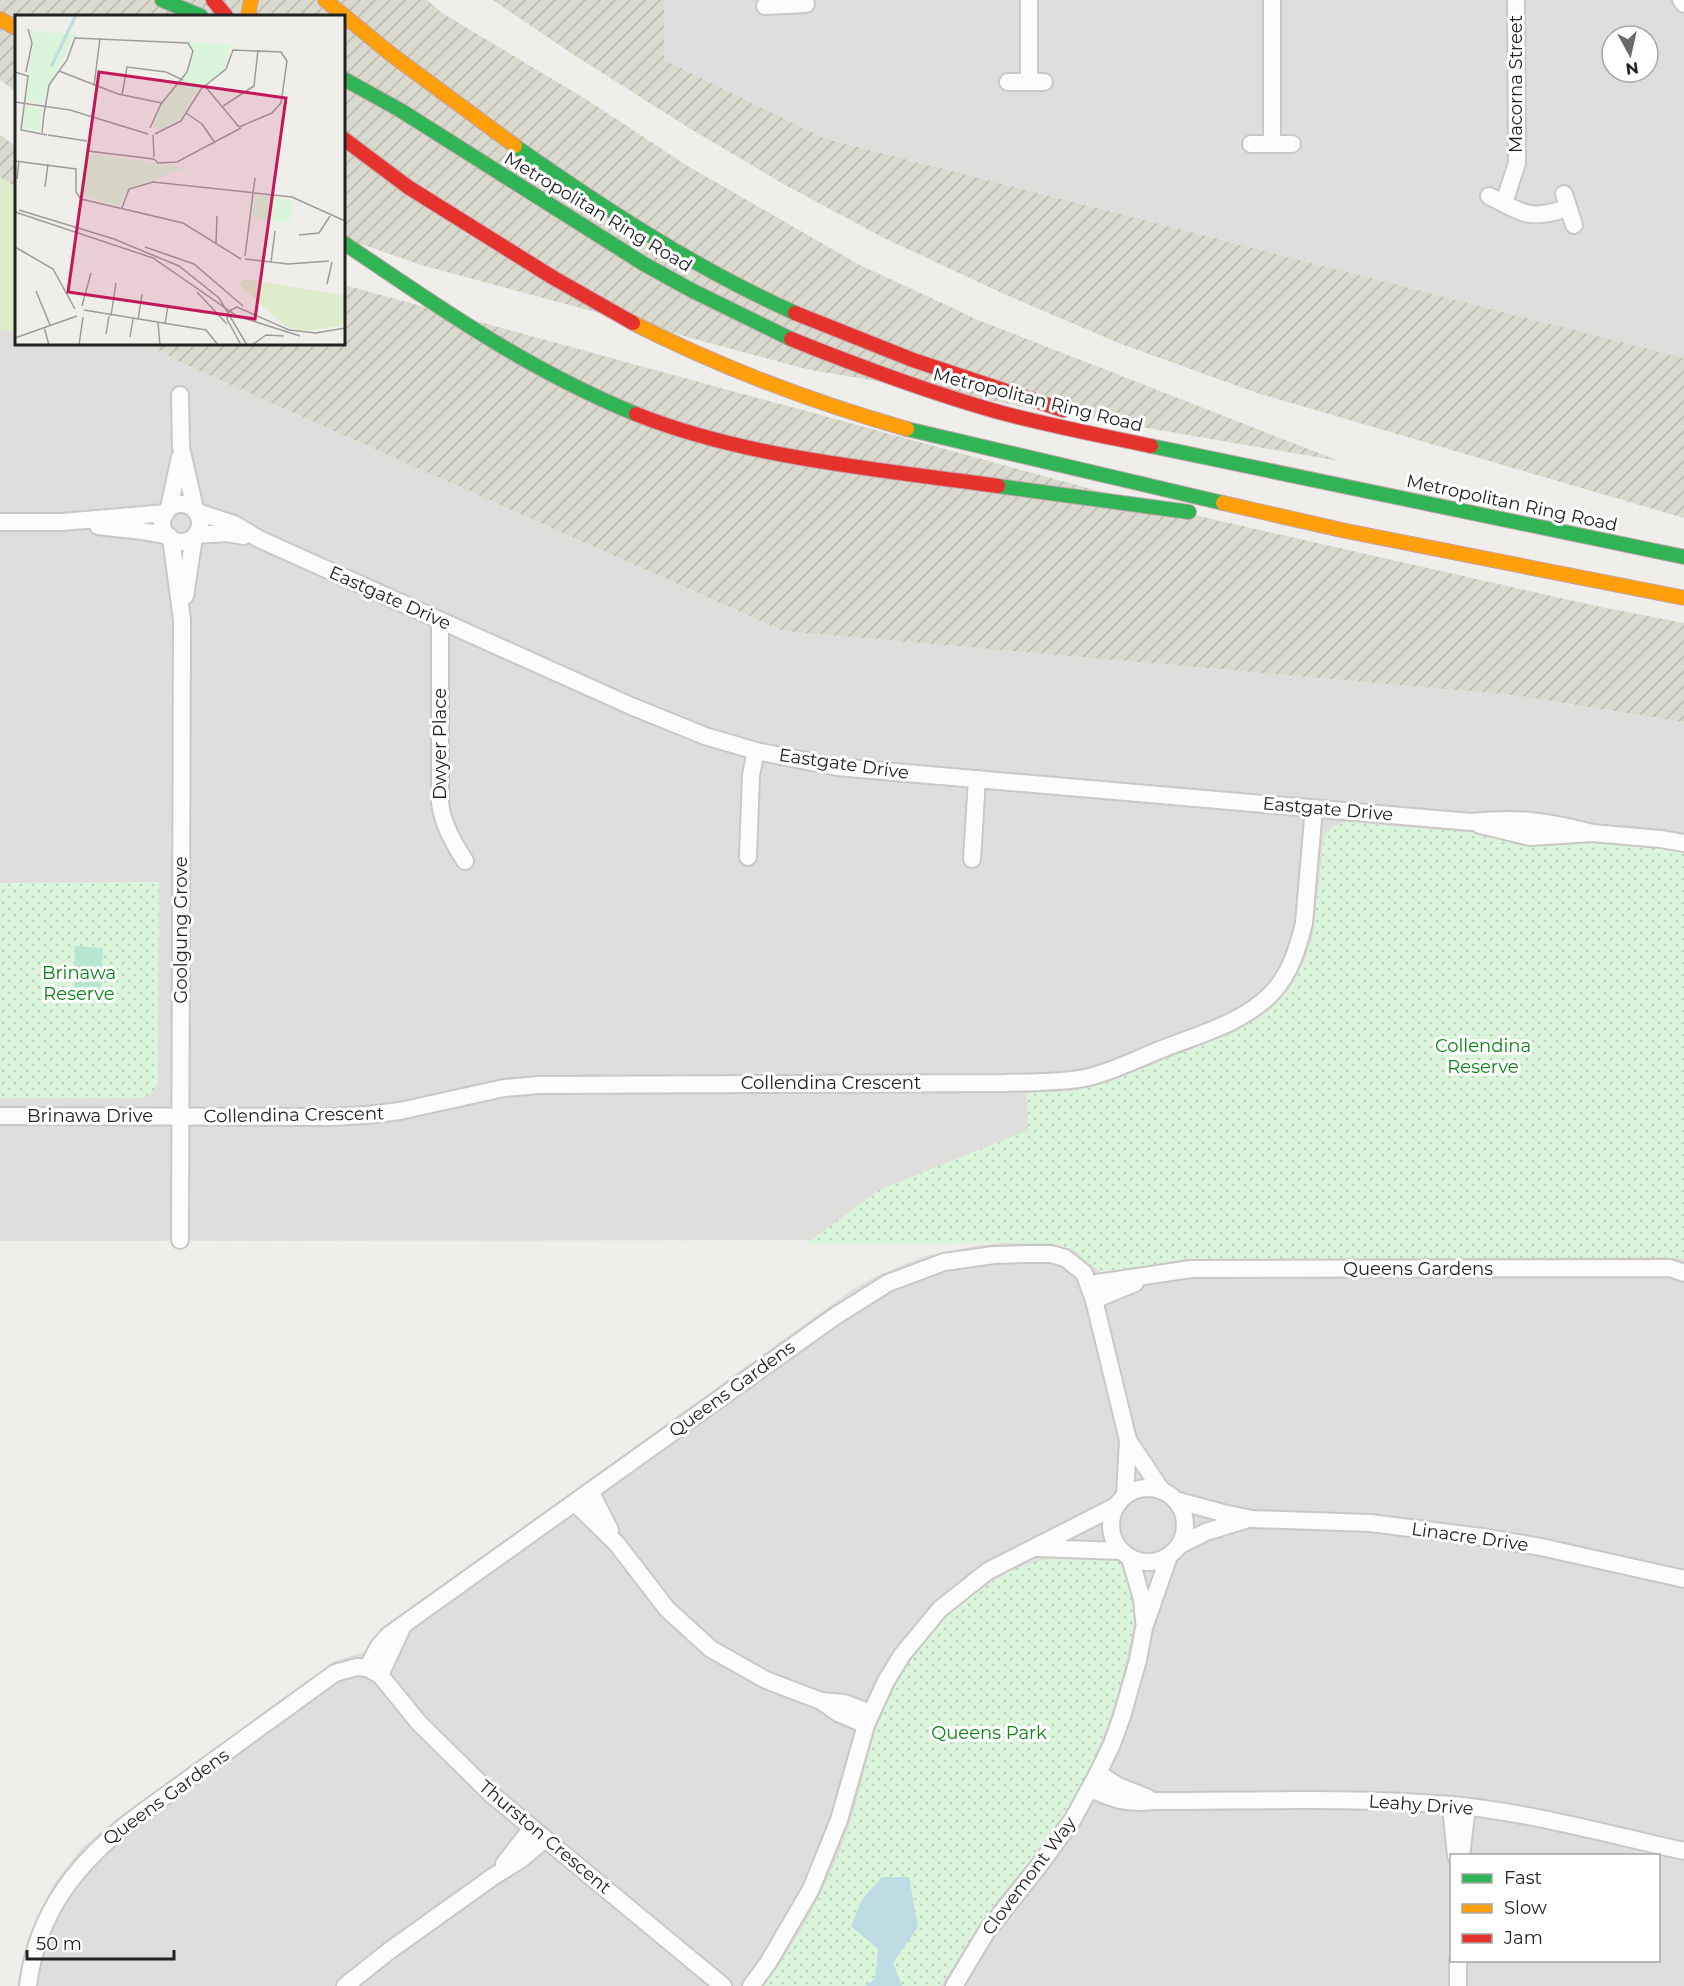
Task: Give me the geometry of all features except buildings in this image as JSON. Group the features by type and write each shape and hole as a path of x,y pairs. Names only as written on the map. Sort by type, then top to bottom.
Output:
{"highway":[{"path":"162,0 199,15"},
{"path":"213,0 225,15"},
{"path":"248,15 251,0"},
{"path":"325,0 343,15"},
{"path":"345,16 403,64 470,113 626,223 688,259 765,300 837,332 918,363 1071,412"},
{"path":"0,19 15,27"},
{"name":"Metropolitan Ring Road","path":"345,79 429,127 644,264 710,300 777,333 911,386 978,408 1050,425 1684,557"},
{"path":"345,140 408,187 617,315 681,347 739,372 865,417 930,435 1346,531 1684,598"},
{"path":"345,244 467,326 537,368 609,403 678,429 746,447 808,459 1057,495 1346,531"},
{"path":"1093,420 1215,459"}],"street":[{"path":"1008,82 1037,82 1029,0"},
{"path":"1272,0 1272,144"},
{"name":"Macorna Street","path":"1504,203 1516,163 1516,0"},
{"path":"1681,0 1684,4"},
{"path":"765,6 785,3 806,4"},
{"path":"1251,144 1292,144"},
{"path":"1489,196 1527,215 1537,216 1566,201 1574,225"},
{"path":"0,522 62,522 142,531 183,541 195,536 200,526 181,447 180,395"},
{"path":"170,537 165,532 162,522 167,510 181,447"},
{"path":"62,522 167,510 174,505 185,504 196,511"},
{"name":"Eastgate Drive","path":"196,511 234,524 259,539 440,621 705,736 756,751 837,767 1471,822 1530,819 1563,825 1592,834"},
{"name":"Eastgate Drive","path":"195,536 226,533 259,539"},
{"name":"Goolgung Grove","path":"182,620 195,536"},
{"name":"Goolgung Grove","path":"170,537 182,620 180,1240"},
{"name":"Dwyer Place","path":"440,621 440,803 447,832 465,861"},
{"path":"748,857 751,775 756,751"},
{"path":"972,859 977,779"},
{"name":"Collendina Crescent","path":"181,1117 367,1116 400,1112 504,1088 562,1084 1045,1082 1086,1077 1109,1071 1222,1026 1244,1015 1273,991 1285,975 1304,923 1314,808"},
{"name":"Eastgate Drive","path":"1471,822 1530,837 1592,834"},
{"path":"1592,834 1684,843"},
{"name":"Brinawa Drive","path":"0,1116 181,1117"},
{"name":"Queens Gardens","path":"28,1986 35,1953 52,1908 78,1870 101,1845 335,1673 345,1669 373,1671 402,1628 834,1317 888,1283 954,1261 994,1255 1051,1254 1065,1257 1077,1265 1084,1273 1092,1292 1152,1275 1191,1269 1662,1268 1679,1270 1684,1274"},
{"path":"1092,1292 1128,1440 1121,1501 1112,1517 1111,1529 1114,1541 1126,1555"},
{"path":"1034,1548 1126,1555 1150,1562 1160,1561 1175,1550 1184,1534 1185,1522 1182,1510 1128,1440"},
{"path":"751,1986 780,1944 811,1889 839,1820 868,1719 886,1681 902,1655 940,1610 988,1571 1121,1501 1137,1490 1149,1488 1169,1496"},
{"path":"590,1491 617,1544"},
{"name":"Linacre Drive","path":"1169,1496 1223,1513 1252,1519 1370,1523 1426,1529 1541,1547 1684,1579"},
{"path":"575,1503 617,1544 667,1609 711,1649 766,1680 821,1701 838,1713 868,1719"},
{"name":"Linacre Drive","path":"1175,1550 1206,1532 1252,1519"},
{"name":"Clovemont Way","path":"954,1986 987,1931 1056,1843 1090,1789 1112,1744 1122,1716 1138,1660 1144,1628 1175,1550"},
{"name":"Clovemont Way","path":"1126,1555 1142,1599 1144,1628"},
{"name":"Thurston Crescent","path":"373,1671 419,1723 491,1794 723,1986"},
{"name":"Leahy Drive","path":"1098,1773 1133,1793 1154,1801"},
{"name":"Leahy Drive","path":"1090,1789 1124,1802 1372,1800 1459,1806 1528,1817 1684,1851"},
{"path":"1456,1854 1459,1806"},
{"path":"1459,1806 1461,1854"},
{"path":"345,1986 389,1951 494,1876 538,1833"},
{"path":"1458,1962 1458,1986"}],"shaded area":[{"path":"0,0 427,0 442,13 589,101 686,165 858,264 978,320 1339,461 806,369 421,265 345,238 345,15 15,15 15,91 0,80"},
{"path":"493,0 664,0 664,60 826,139 1684,358 1684,518 1257,393 1121,344 1004,294 884,238 787,186 689,128"},
{"path":"664,0 1684,0 1684,358 826,139 664,60"},
{"path":"0,135 15,145 15,186 0,177"},
{"path":"345,285 1150,505 1596,606 1684,623 1684,722 1513,695 783,631 184,364 149,345 345,345"},
{"path":"0,330 15,331 15,345 149,345 184,364 783,631 1513,695 1684,722 1684,1986 18,1986 29,1936 48,1895 81,1849 114,1821 335,1661 371,1648 390,1623 852,1290 876,1276 925,1256 981,1245 1035,1240 0,1241"}],"green space":[{"path":"0,177 15,186 15,331 0,330"},
{"name":"Collendina Reserve","path":"1346,822 1662,848 1684,853 1684,1259 1664,1257 1184,1259 1117,1273 1103,1273 1073,1249 1048,1243 806,1244 879,1190 1028,1130 1027,1093 1071,1091 1108,1082 1235,1032 1268,1011 1290,988 1306,957 1313,933 1324,837 1333,826"},
{"name":"Brinawa Reserve","path":"159,882 158,1083 151,1094 143,1098 0,1098 0,883"},
{"path":"75,946 103,948 101,992 74,990"},
{"name":"Queens Park","path":"1080,1553 1108,1556 1119,1560 1126,1570 1133,1596 1132,1633 1121,1683 1107,1727 1079,1789 1056,1828 991,1909 941,1986 764,1986 801,1931 822,1892 852,1816 882,1713 917,1651 948,1615 986,1585 1024,1565"}],"water":[{"path":"882,1877 909,1877 918,1927 893,1963 902,1986 865,1986 875,1979 878,1949 851,1926 863,1898"}],"traffic: fast":[{"path":"162,0 199,15"},
{"path":"345,80 400,110 644,264 791,339"},
{"path":"515,146 686,257 795,313"},
{"path":"345,244 450,314 522,358 597,397 636,414"},
{"path":"907,429 1223,503"},
{"path":"1151,446 1684,557"},
{"path":"998,486 1189,512"}],"traffic: slow":[{"path":"248,15 251,0"},
{"path":"325,0 343,15"},
{"path":"345,16 392,55 515,146"},
{"path":"0,19 15,27"},
{"path":"633,323 767,382 907,429"},
{"path":"1223,503 1346,531 1684,598"}],"traffic: jam":[{"path":"213,0 225,15"},
{"path":"345,140 408,187 552,277 633,323"},
{"path":"795,313 913,360 1063,410"},
{"path":"791,339 892,378 995,411 1151,446"},
{"path":"636,414 722,442 768,452 861,468 998,486"}]}
